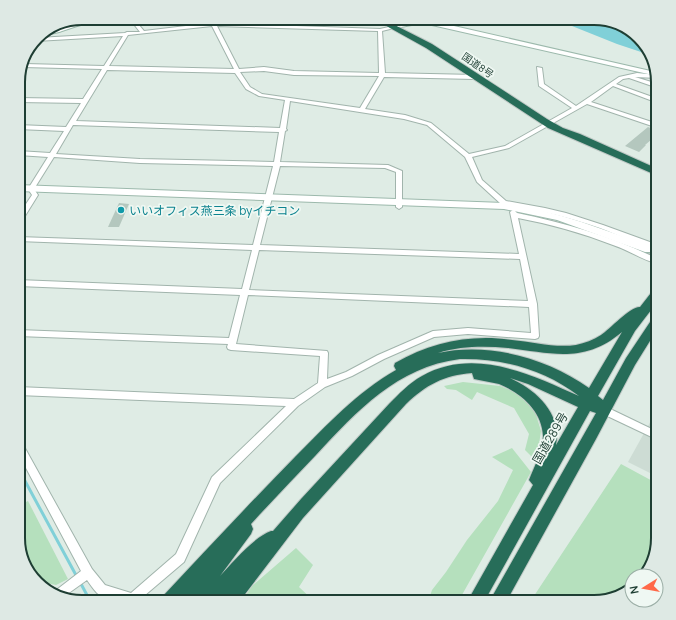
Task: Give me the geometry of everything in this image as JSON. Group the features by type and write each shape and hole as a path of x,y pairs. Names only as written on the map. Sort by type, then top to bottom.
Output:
{"highway":[{"name":"国道8号","path":"395,25 444,54 475,77 547,123 566,133 576,136 651,170"},
{"name":"国道8号","path":"566,133 572,139 601,155 651,178"},
{"path":"175,595 269,493 367,394 397,368 409,360 426,352 451,344 473,342 498,342 560,350 572,350 593,345 603,339 651,299"},
{"name":"国道289号","path":"479,595 512,534 614,357 651,302"},
{"path":"501,595 628,364 651,330"},
{"path":"367,394 406,370 422,363 445,356 474,353 492,355 531,364 568,381 589,401"},
{"path":"214,595 244,562 298,512 413,390 439,374 453,370 487,369 505,371 589,401 604,410"},
{"path":"413,390 426,384 454,376 484,376 498,379 526,392 536,401 548,424 550,435 549,447 512,534"},
{"path":"196,595 225,557 269,493"},
{"path":"234,595 298,512"}],"street":[{"path":"137,25 143,33"},
{"path":"45,39 143,33 206,25"},
{"path":"214,25 237,71 248,88 253,92 261,95 406,117 429,124 468,156 479,181 504,204 538,211 651,248"},
{"path":"277,25 380,30 403,25"},
{"path":"441,25 650,73"},
{"path":"57,31 74,26"},
{"path":"362,110 382,75 380,30"},
{"path":"25,208 52,154 127,33"},
{"path":"27,66 237,71 264,69 294,73 475,77"},
{"path":"539,68 541,85 575,108"},
{"path":"468,156 507,147 547,123 587,102 611,84 622,78 637,75 651,76"},
{"path":"629,77 651,84"},
{"path":"611,84 651,98"},
{"path":"288,99 284,130 277,164 231,347 324,353 322,385"},
{"path":"25,100 85,101"},
{"path":"587,102 651,124"},
{"path":"72,123 284,130"},
{"path":"25,127 68,129"},
{"path":"25,153 140,161 386,166 399,172 399,204"},
{"path":"25,190 33,192"},
{"path":"25,193 33,192 399,204 504,204 541,208 579,217 651,248"},
{"path":"399,204 514,213 578,223"},
{"path":"136,595 180,558 216,480 295,403 322,385 349,374 381,357 433,334 468,331 535,336 533,304 514,213"},
{"path":"514,213 572,228 651,259"},
{"path":"25,239 522,257"},
{"path":"25,283 533,304"},
{"path":"25,333 232,341"},
{"path":"25,391 295,403"},
{"path":"604,410 651,433"},
{"path":"25,457 86,574 102,590 116,595"},
{"path":"64,590 86,574"}],"shaded area":[{"path":"651,421 651,474 628,462"}],"green space":[{"path":"463,382 500,386 517,393 534,408 541,431 538,451 533,458 525,450 529,434 514,408 477,392 472,400 456,390 447,389 444,386"},
{"path":"512,448 531,472 462,595 430,595 432,590 467,540 498,501 513,470 492,457"},
{"path":"621,464 651,480 650,549 647,560 642,568 624,568 624,586 616,591 594,595 535,595"},
{"path":"28,501 68,579 56,585 48,583 37,573 27,553 25,542 25,502"},
{"path":"296,548 313,565 299,587 308,595 246,595 252,586"}],"water":[{"path":"570,25 594,25 616,29 634,42 642,52"}],"building":[{"path":"648,127 651,128 651,140 639,152 625,146"},
{"name":"いいオフィス燕三条 byイチコン","path":"119,203 129,204 119,227 108,227"}],"waterway":[{"path":"25,481 77,577"},
{"path":"80,582 87,595"}],"place":[{"name":"いいオフィス燕三条 byイチコン","path":"121,210"}]}
